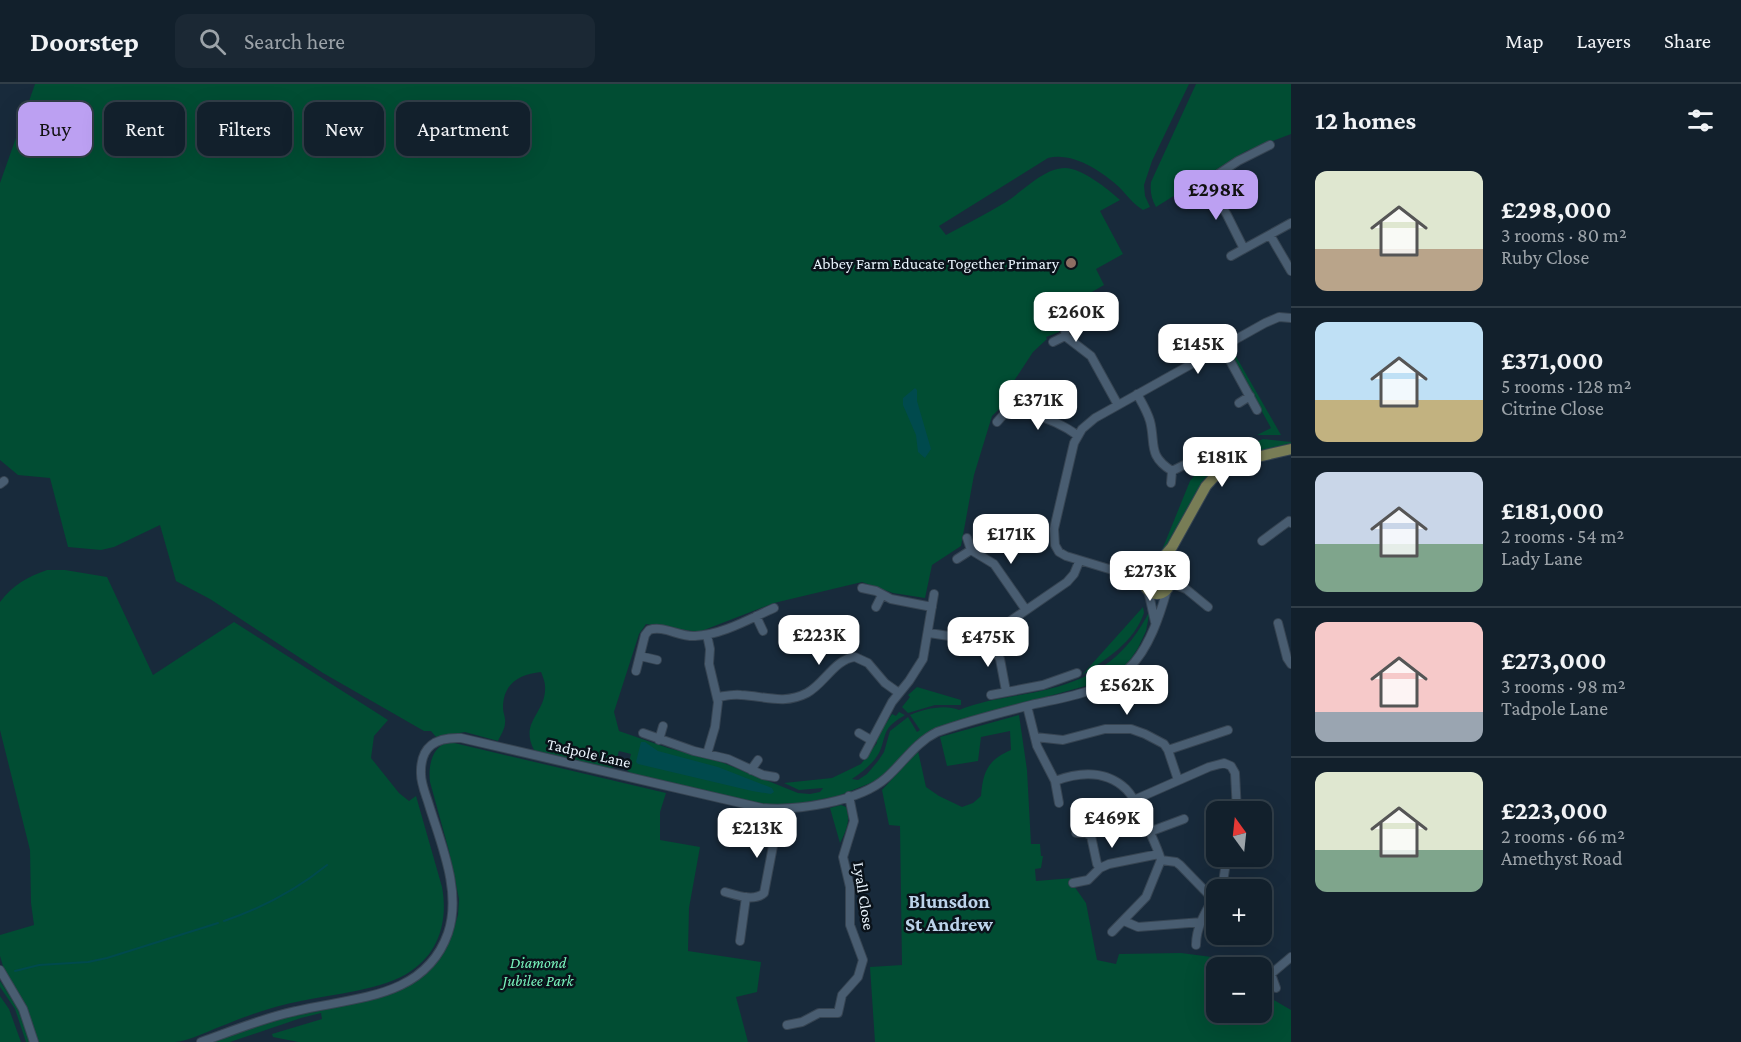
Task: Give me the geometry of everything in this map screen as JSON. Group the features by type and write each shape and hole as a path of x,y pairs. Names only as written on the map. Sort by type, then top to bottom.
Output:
{"main road":[{"path":"1172,547 1169,582 1158,594 1147,588 1145,577 1172,547 1206,486 1216,475 1236,462 1291,449"},
{"path":"1152,569 1161,568 1169,582"}],"street":[{"path":"1196,189 1270,145"},
{"path":"1207,181 1244,249"},
{"path":"1232,256 1291,223"},
{"path":"1270,235 1291,271"},
{"path":"1155,622 1147,588 1129,575 1079,562 1059,552 1054,539 1054,529 1077,435 1089,422 1222,346 1279,317 1291,318"},
{"path":"1065,336 1066,321"},
{"path":"1053,342 1065,336"},
{"path":"1065,336 1091,356 1118,405"},
{"path":"1222,346 1257,410"},
{"path":"997,422 1011,405 1013,391"},
{"path":"1137,394 1149,417 1155,452 1160,462 1172,471"},
{"path":"1239,402 1250,396"},
{"path":"1011,405 1040,418 1055,421 1077,435"},
{"path":"1172,471 1184,465"},
{"path":"1171,483 1172,471"},
{"path":"1262,541 1290,521"},
{"path":"967,538 971,550 994,564 1026,610"},
{"path":"957,559 971,550"},
{"path":"929,633 976,640 987,637 1067,582 1074,574 1079,562"},
{"path":"1129,575 1152,569"},
{"path":"1169,582 1186,589 1208,607"},
{"name":"Tadpole Lane","path":"201,1042 278,1015 385,992 412,980 434,961 447,936 453,910 451,885 421,772 425,753 438,739 461,738 771,809 813,805 849,796 876,785 919,742 937,732 1027,706 1094,690 1111,681 1138,658 1155,622 1169,582"},
{"path":"862,588 876,591 891,599 932,608"},
{"path":"864,755 900,693 920,665 929,633 934,594"},
{"path":"876,607 882,595"},
{"path":"636,671 645,635 653,628 691,636 707,635 732,627 774,608"},
{"path":"756,616 763,631"},
{"path":"1278,623 1287,658 1291,664"},
{"path":"707,635 710,649 709,664 718,697 717,719 707,754"},
{"path":"987,637 1000,659 1006,691"},
{"path":"640,656 657,660"},
{"path":"718,697 740,695 784,700 798,697 812,690 843,660 855,657 868,663 885,683 900,693"},
{"path":"1058,671 1061,681"},
{"path":"991,695 1061,681 1077,673"},
{"path":"1027,706 1039,752 1055,781 1059,803"},
{"path":"658,740 663,726"},
{"path":"1035,737 1064,740 1105,729 1131,729 1158,741 1168,750 1178,780"},
{"path":"1168,750 1228,730"},
{"path":"643,732 658,740 734,761 763,776 775,777"},
{"path":"858,734 871,740"},
{"path":"751,770 758,760"},
{"path":"1134,800 1215,765 1228,765 1235,773 1237,801"},
{"path":"1055,781 1078,774 1095,774 1126,789 1134,800 1160,857 1153,884 1146,897 1112,933"},
{"name":"Lyall Close","path":"787,1025 819,1013 838,1013 842,995 858,977 862,968 862,953 850,925 850,887 843,857 854,824 849,796"},
{"path":"725,892 746,897 762,896 773,846 770,828 771,809"},
{"path":"1149,832 1184,819"},
{"path":"1076,833 1086,833 1091,836 1096,864 1100,868"},
{"path":"1073,883 1088,880 1100,868 1125,859 1160,857 1176,862 1187,870 1202,890 1206,892"},
{"path":"740,941 746,897"},
{"path":"1196,945 1196,938 1206,914"},
{"path":"1124,921 1138,927 1202,922"},
{"path":"1276,988 1271,974 1291,957"},
{"path":"0,970 23,1009 34,1042"}],"green space":[{"path":"35,84 1189,84 1152,161 1144,185 1145,196 1150,207 1143,210 1139,208 1112,181 1086,164 1057,157 1048,158 939,226 946,235 1006,202 1049,172 1057,169 1072,169 1094,180 1120,200 1100,211 1123,254 1096,269 1104,285 1059,311 1059,332 1046,337 1047,339 1033,352 1012,384 1006,402 992,416 974,475 961,546 932,565 925,598 893,593 862,582 774,603 699,632 646,624 639,634 614,712 619,731 668,748 721,762 798,793 810,794 820,792 823,788 799,790 784,783 832,778 861,764 877,743 876,739 892,714 896,716 899,712 905,715 888,728 880,751 873,761 852,779 858,780 867,774 884,752 890,731 908,717 917,732 920,730 910,715 934,708 947,707 959,710 981,703 1049,689 1082,678 1096,671 1121,652 1132,640 1150,610 1146,631 1138,648 1126,666 1112,676 1089,685 1017,705 918,740 878,780 838,796 801,803 762,805 632,775 627,770 631,754 619,751 614,767 607,769 534,750 530,732 531,724 544,695 545,684 541,672 526,675 509,686 503,708 505,725 498,741 465,732 436,737 431,731 424,731 323,673 210,599 176,581 160,525 114,547 101,550 68,547 50,478 18,475 0,460 0,183 18,132 18,156 92,156 92,102 29,102"},
{"path":"1196,84 1291,84 1291,134 1246,151 1156,207 1151,194 1151,182"},
{"path":"1234,353 1281,435 1257,435 1271,428 1231,355"},
{"path":"1263,439 1291,443 1232,458 1163,552 1190,481 1198,471 1221,457"},
{"path":"47,570 65,570 107,577 153,675 234,622 388,720 374,736 371,758 399,793 409,801 416,796 444,899 440,934 435,945 421,963 411,971 387,983 272,1008 181,1041 38,1042 25,1004 10,982 0,956 0,935 34,925 31,903 30,850 0,730 0,602 21,582"},
{"path":"1159,574 1164,576 1166,581 1164,586 1159,588 1154,586 1152,581 1154,576"},
{"path":"1143,607 1144,613 1134,633 1127,641 1082,675"},
{"path":"917,687 961,700 961,705 935,705 908,713 902,707 910,697 908,695"},
{"path":"1019,715 1027,770 1031,844 1040,844 1041,856 1043,856 1041,868 1035,869 1036,881 1073,878 1074,886 1086,903 1097,960 1116,964 1119,954 1181,953 1212,957 1206,957 1206,1023 1272,1023 1272,999 1291,1010 1291,1042 875,1042 870,967 902,965 900,826 889,825 882,790 918,751 926,787 962,807 973,803 981,796 983,780 988,767 997,758 1011,750 1010,731 981,737 978,761 947,766 940,737"},
{"name":"Diamond Jubilee Park","path":"450,742 666,793 660,812 660,840 700,847 689,908 688,951 761,962 757,992 736,997 748,1042 298,1042 273,1037 272,1034 322,1019 321,1013 230,1042 207,1042 272,1019 402,988 429,971 438,960 452,934 458,915 459,899 449,851 430,782 430,769 435,752 439,747"},
{"path":"841,805 846,807 848,821 840,843 830,808"},
{"path":"0,981 18,1008 30,1042 26,1042 15,1009 0,987"},
{"path":"0,996 9,1009 21,1042 0,1042"}],"shaded area":[{"path":"915,388 931,449 925,458 918,452 916,435 903,405 903,398"},
{"path":"641,742 645,742 658,751 718,767 772,788 774,792 771,794 752,791 638,764 636,762"}],"waterway":[{"path":"224,921 278,898 327,865"},
{"path":"15,971 39,965 88,962 107,958 218,923"}],"place":[{"name":"Abbey Farm Educate Together Primary","path":"1071,263"}],"district":[{"name":"Blunsdon St Andrew","path":"949,912"}]}
